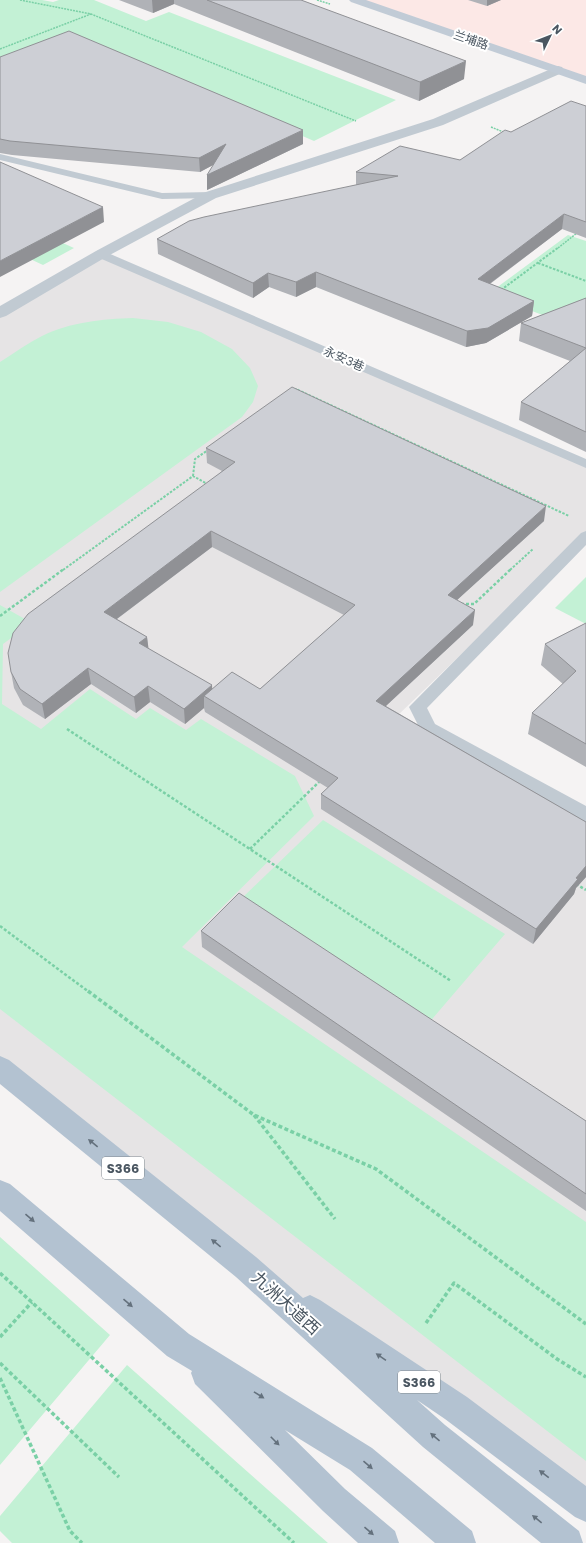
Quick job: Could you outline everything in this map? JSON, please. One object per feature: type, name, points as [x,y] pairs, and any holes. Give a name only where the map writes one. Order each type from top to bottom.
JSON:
[{"type":"main road","name":"兰埔路","points":[[355,0],[586,80]]},
{"type":"main road","name":"九洲大道西","points":[[0,1068],[246,1267],[434,1436],[567,1543]]},
{"type":"main road","points":[[0,1193],[178,1345],[334,1500],[383,1543]]},
{"type":"main road","name":"S366","points":[[246,1267],[456,1408],[586,1506]]},
{"type":"main road","points":[[178,1345],[361,1459],[460,1543]]},
{"type":"street","points":[[0,314],[101,254],[211,195],[438,122],[558,70]]},
{"type":"lane","points":[[0,157],[162,196],[211,195]]},
{"type":"lane","name":"永安3巷","points":[[101,254],[586,464]]},
{"type":"lane","points":[[586,536],[418,707],[428,728],[586,815]]},
{"type":"path","points":[[20,0],[91,14],[393,136]]},
{"type":"path","points":[[0,48],[91,14]]},
{"type":"path","points":[[491,127],[513,135]]},
{"type":"path","points":[[496,294],[577,233]]},
{"type":"path","points":[[537,263],[586,281]]},
{"type":"path","points":[[290,393],[296,389],[568,516],[563,521]]},
{"type":"path","points":[[0,616],[193,476],[195,459],[214,446]]},
{"type":"path","points":[[193,476],[215,487]]},
{"type":"path","points":[[454,604],[474,604],[535,547]]},
{"type":"path","points":[[67,729],[450,981]]},
{"type":"path","points":[[250,849],[322,779]]},
{"type":"path","points":[[572,882],[586,890]]},
{"type":"path","points":[[0,926],[254,1115],[376,1170],[586,1324]]},
{"type":"path","points":[[254,1115],[335,1219]]},
{"type":"path","points":[[0,1273],[294,1543]]},
{"type":"path","points":[[426,1323],[454,1283],[557,1359],[586,1377]]},
{"type":"path","points":[[0,1337],[32,1302]]},
{"type":"path","points":[[0,1363],[119,1477]]},
{"type":"path","points":[[0,1378],[70,1531],[82,1543]]},
{"type":"shaded area","points":[[355,0],[586,0],[586,80]]},
{"type":"shaded area","points":[[102,254],[586,465],[586,534],[396,717],[586,827],[586,1505],[246,1267],[0,1067],[0,314]]},
{"type":"green space","points":[[0,0],[42,0],[53,2],[59,0],[94,0],[146,21],[169,12],[396,100],[314,141],[70,35],[0,62]]},
{"type":"green space","points":[[0,215],[74,248],[43,265],[0,245]]},
{"type":"green space","points":[[568,235],[586,241],[586,312],[558,321],[488,294]]},
{"type":"green space","points":[[133,318],[168,322],[201,332],[232,349],[250,368],[258,386],[253,402],[242,417],[0,592],[0,362],[26,345],[64,327],[98,320]]},
{"type":"green space","points":[[586,577],[586,624],[555,608]]},
{"type":"green space","points":[[0,605],[32,623],[3,644],[2,704],[41,729],[90,689],[136,719],[150,708],[186,730],[201,719],[295,776],[314,816],[182,947],[586,1222],[586,1461],[0,1009]]},
{"type":"green space","points":[[323,820],[505,934],[427,1025],[241,899]]},
{"type":"green space","points":[[0,1237],[110,1335],[0,1465]]},
{"type":"green space","points":[[127,1365],[328,1543],[12,1543],[0,1531],[0,1516]]},
{"type":"building","points":[[207,0],[301,0],[466,61],[420,82]]},
{"type":"building","points":[[69,31],[303,130],[207,175],[226,144],[199,158],[0,139],[0,57]]},
{"type":"building","points":[[571,101],[586,106],[586,222],[564,214],[478,279],[534,301],[488,328],[467,331],[316,272],[296,282],[268,273],[253,283],[157,239],[189,221],[204,217],[398,176],[356,172],[400,146],[460,160],[505,130],[511,132]]},
{"type":"building","points":[[0,162],[103,207],[0,261]]},
{"type":"building","points":[[586,298],[586,348],[521,323]]},
{"type":"building","points":[[586,348],[586,432],[521,402]]},
{"type":"building","points":[[292,387],[546,506],[448,595],[475,610],[376,701],[586,822],[586,866],[576,878],[578,879],[536,929],[321,794],[338,778],[204,696],[232,672],[260,689],[355,605],[211,531],[104,612],[147,637],[139,643],[212,685],[184,709],[148,686],[134,697],[88,668],[42,704],[20,689],[11,672],[8,653],[13,633],[28,614],[235,462],[206,448]]},
{"type":"building","points":[[586,623],[586,744],[532,713],[576,671],[545,644]]},
{"type":"building","points":[[239,893],[586,1121],[586,1194],[201,931]]}]
